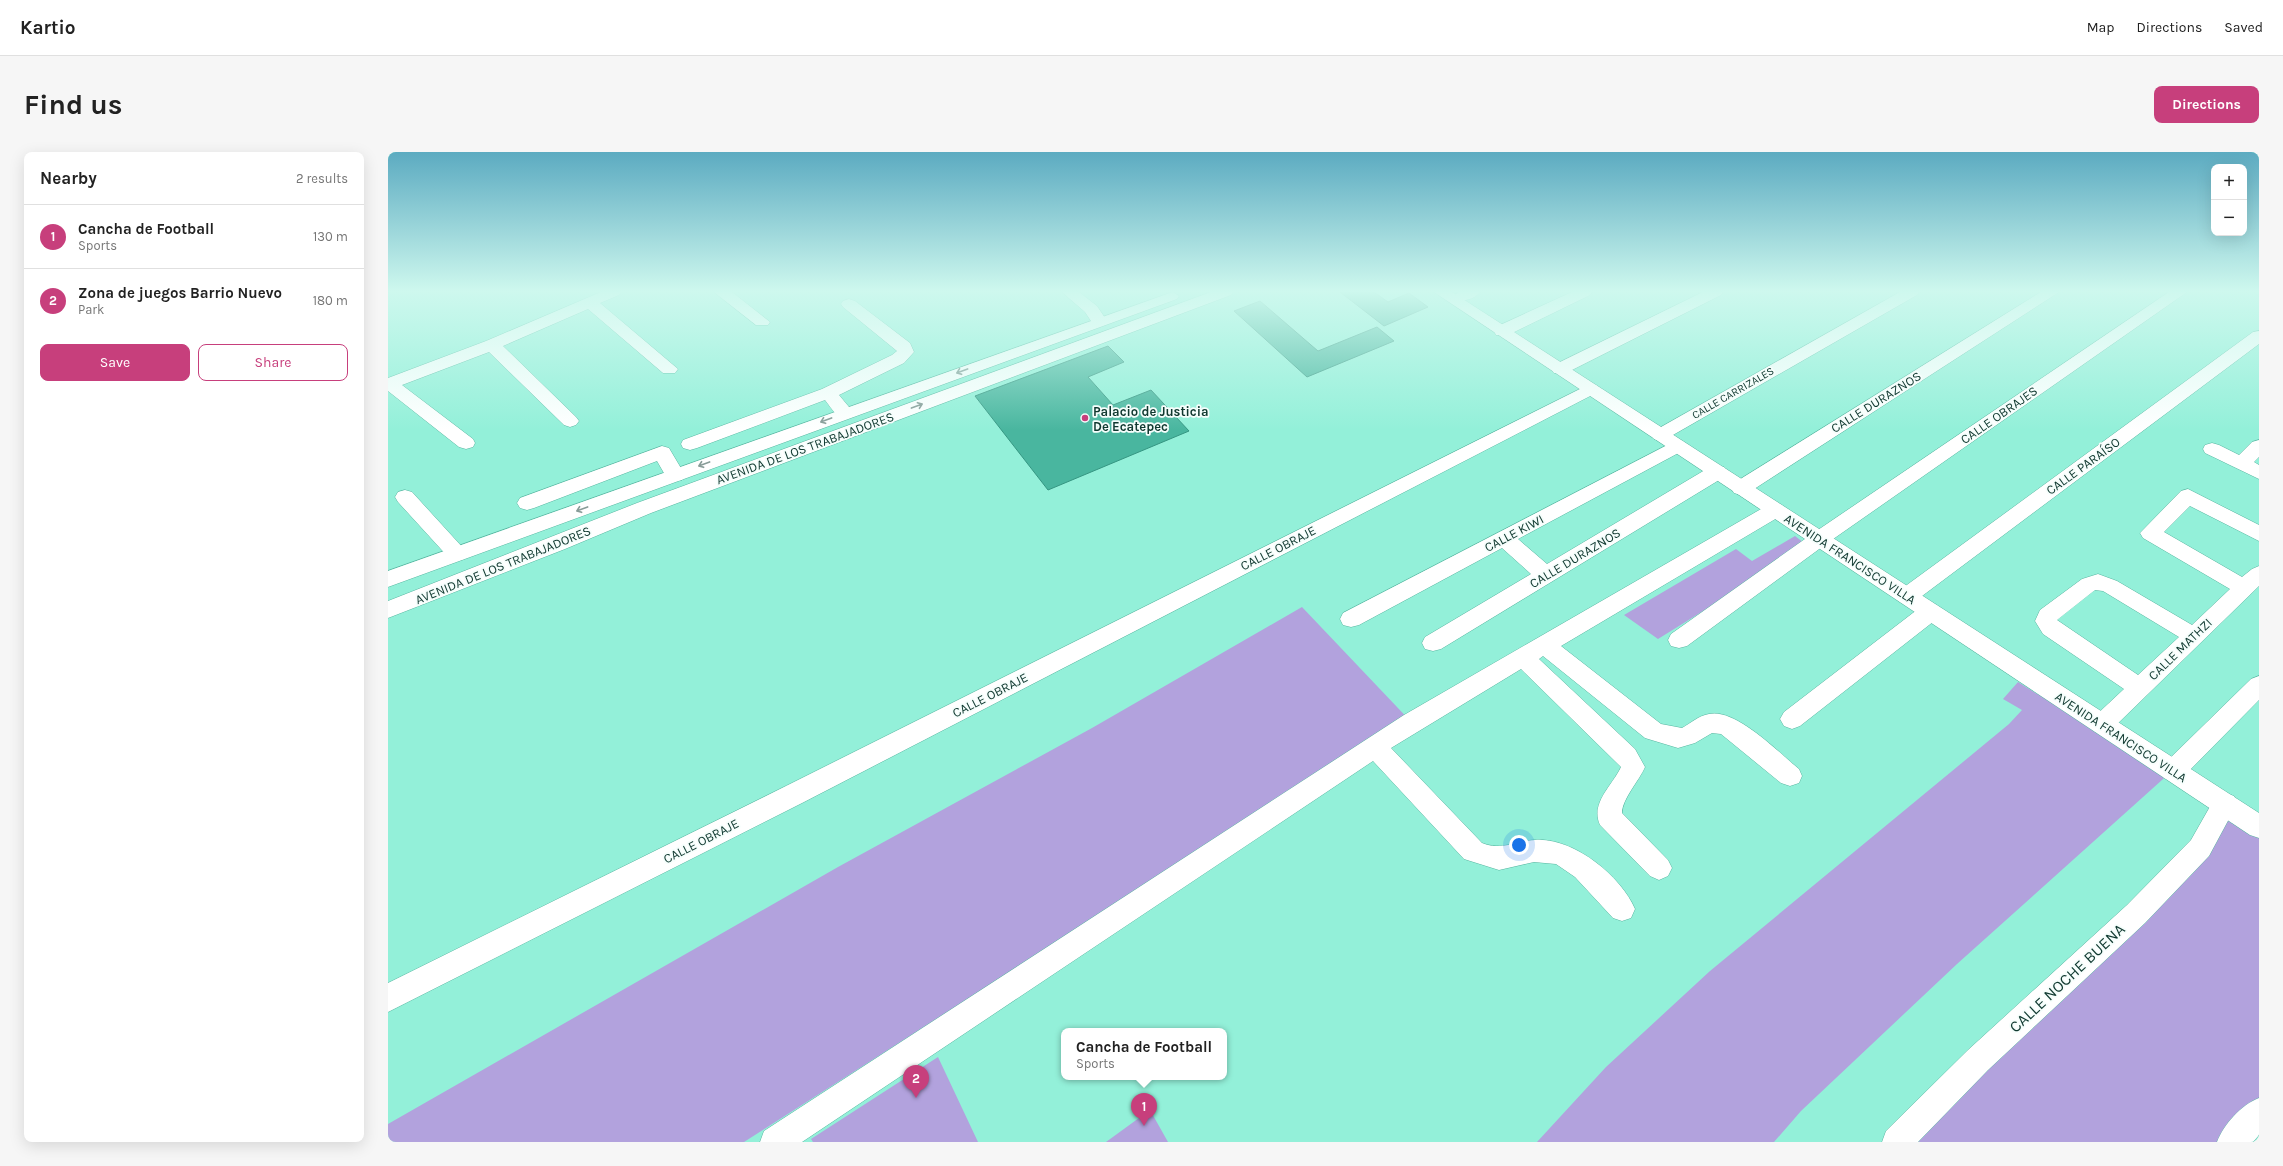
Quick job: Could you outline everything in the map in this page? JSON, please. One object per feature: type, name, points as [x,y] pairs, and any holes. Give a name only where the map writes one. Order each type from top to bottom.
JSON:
[{"type":"street","points":[[389,384],[505,338]]},
{"type":"street","points":[[632,338],[669,369]]},
{"type":"street","points":[[690,444],[828,393],[898,359],[906,352],[904,347],[893,338]]},
{"type":"street","name":"AVENIDA DE LOS TRABAJADORES","points":[[388,579],[1052,338]]},
{"type":"street","name":"AVENIDA DE LOS TRABAJADORES","points":[[388,610],[558,544],[644,508],[1100,338]]},
{"type":"street","name":"AVENIDA FRANCISCO VILLA","points":[[1513,338],[2259,826]]},
{"type":"street","points":[[1560,369],[1622,338]]},
{"type":"street","name":"CALLE CARRIZALES","points":[[1668,440],[1835,338]]},
{"type":"street","name":"CALLE DURAZNOS","points":[[1741,488],[1978,338]]},
{"type":"street","name":"CALLE OBRAJES","points":[[1679,640],[1819,539],[2112,338]]},
{"type":"street","name":"CALLE PARAÍSO","points":[[1906,596],[2256,338]]},
{"type":"street","points":[[492,344],[570,421]]},
{"type":"street","points":[[389,384],[466,443]]},
{"type":"street","name":"CALLE OBRAJE","points":[[388,998],[796,794],[1590,389]]},
{"type":"street","points":[[828,393],[845,413]]},
{"type":"street","name":"CALLE KIWI","points":[[1351,620],[1503,538],[1668,440]]},
{"type":"street","points":[[2241,464],[2259,446]]},
{"type":"street","points":[[2212,449],[2259,473]]},
{"type":"street","points":[[527,503],[662,452],[676,475]]},
{"type":"street","name":"CALLE DURAZNOS","points":[[1433,643],[1717,472]]},
{"type":"street","points":[[2252,581],[2150,533],[2188,496],[2259,534]]},
{"type":"street","points":[[405,497],[457,554]]},
{"type":"street","points":[[388,592],[558,529],[644,508]]},
{"type":"street","points":[[786,1139],[1412,722],[1775,510]]},
{"type":"street","points":[[1503,538],[1546,575]]},
{"type":"street","name":"CALLE MATHZI","points":[[2102,724],[2252,581]]},
{"type":"street","points":[[2140,688],[2051,628],[2046,621],[2048,616],[2089,584],[2098,582],[2110,586],[2194,636]]},
{"type":"street","points":[[1792,719],[1930,612]]},
{"type":"street","points":[[1534,651],[1653,731],[1670,738],[1686,737],[1704,724],[1719,723],[1730,727],[1790,776]]},
{"type":"street","points":[[1534,651],[1627,756],[1633,767],[1630,776],[1616,794],[1609,807],[1609,817],[1659,868]]},
{"type":"street","points":[[2173,770],[2259,685]]},
{"type":"street","points":[[1375,747],[1473,851],[1491,859],[1509,859],[1535,851],[1556,851],[1579,862],[1622,909]]},
{"type":"street","name":"CALLE NOCHE BUENA","points":[[1897,1142],[1978,1060],[2136,914],[2200,848],[2225,804]]},
{"type":"street","points":[[2232,1142],[2259,1113]]},
{"type":"shaded area","points":[[1795,536],[1808,546],[1658,639],[1624,615],[1736,549],[1752,561]]},
{"type":"shaded area","points":[[1302,607],[1416,727],[927,1025],[744,1142],[388,1142],[388,1124],[838,867],[1092,728]]},
{"type":"shaded area","points":[[2018,682],[2037,694],[2044,686],[2172,771],[1957,964],[1801,1111],[1774,1142],[1537,1142],[1606,1067],[1710,971],[2009,724],[2022,710],[2003,699]]},
{"type":"shaded area","points":[[2214,798],[2259,828],[2259,1128],[2246,1142],[1895,1142],[2193,839]]},
{"type":"shaded area","points":[[938,1057],[978,1142],[813,1142],[811,1139]]},
{"type":"shaded area","points":[[1150,1110],[1168,1142],[1106,1142]]},
{"type":"building","points":[[1264,338],[1303,338],[1318,351],[1349,338],[1391,338],[1394,341],[1307,377]]},
{"type":"building","name":"Palacio de Justicia De Ecatepec","points":[[1108,346],[1124,362],[1088,377],[1113,405],[1151,390],[1189,431],[1048,490],[975,396]]},
{"type":"place","name":"Palacio de Justicia De Ecatepec","points":[[1085,418]]},
{"type":"place","name":"Zona de juegos Barrio Nuevo","points":[[916,1098]]},
{"type":"place","name":"Cancha de Football","points":[[1144,1126]]}]
